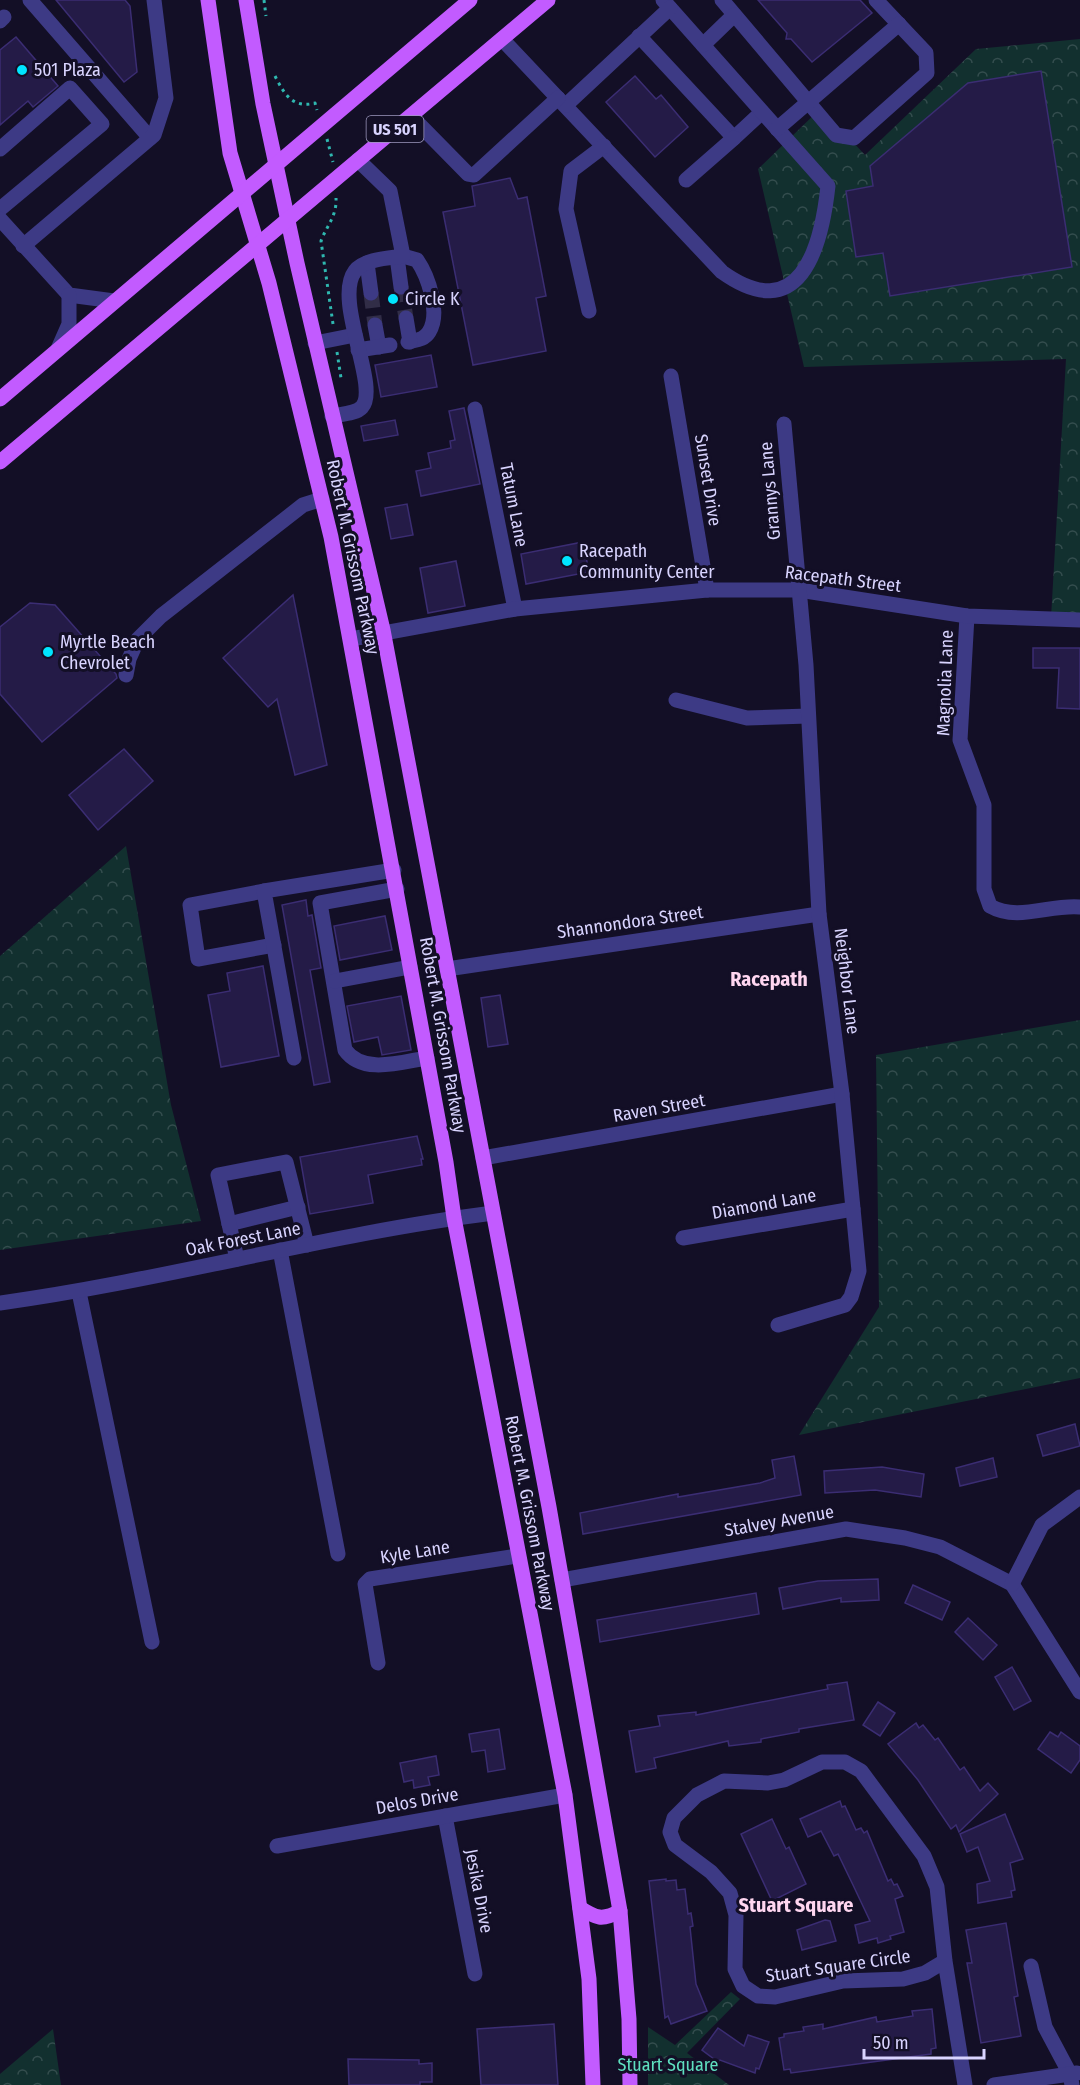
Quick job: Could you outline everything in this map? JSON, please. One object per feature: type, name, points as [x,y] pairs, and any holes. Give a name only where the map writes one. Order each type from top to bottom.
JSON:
[{"type":"main road","name":"Robert M. Grissom Parkway","points":[[208,0],[224,118],[241,194],[258,245],[322,499],[351,639],[394,870],[454,1218],[517,1556],[565,1795],[588,1979],[593,2085]]},
{"type":"main road","name":"Robert M. Grissom Parkway","points":[[246,0],[251,42],[276,166],[383,633],[562,1580],[620,1911],[629,2019],[630,2085]]},
{"type":"main road","name":"US 501","points":[[0,399],[470,0]]},
{"type":"main road","name":"US 501","points":[[0,462],[548,0]]},
{"type":"main road","points":[[580,1908],[597,1918],[607,1918],[620,1911]]},
{"type":"street","points":[[30,0],[150,138]]},
{"type":"street","points":[[24,246],[154,135],[166,98],[154,0]]},
{"type":"street","points":[[722,0],[836,135],[854,138],[927,73],[926,53],[876,0]]},
{"type":"street","points":[[411,116],[468,174],[474,174],[562,101],[639,36],[666,4],[828,186],[824,222],[815,252],[793,283],[770,293],[740,285],[722,272],[562,101],[502,39]]},
{"type":"street","points":[[703,45],[734,15]]},
{"type":"street","points":[[777,129],[899,24]]},
{"type":"street","points":[[639,36],[734,138]]},
{"type":"street","points":[[0,149],[70,88],[102,124],[0,209]]},
{"type":"street","points":[[686,180],[762,112]]},
{"type":"street","points":[[589,311],[566,209],[571,171],[604,146]]},
{"type":"street","points":[[358,160],[390,191],[400,256],[401,287]]},
{"type":"street","points":[[0,219],[69,295],[114,301]]},
{"type":"street","points":[[332,416],[357,411],[364,405],[367,392],[357,343],[350,289],[355,271],[367,263],[400,256],[417,260],[426,273],[434,315],[430,332],[422,339],[409,342],[406,318]]},
{"type":"street","points":[[367,263],[371,293]]},
{"type":"street","points":[[58,350],[69,324],[69,295]]},
{"type":"street","points":[[315,343],[385,346],[375,326]]},
{"type":"street","name":"Sunset Drive","points":[[671,375],[707,590]]},
{"type":"street","name":"Tatum Lane","points":[[475,409],[515,609]]},
{"type":"street","name":"Grannys Lane","points":[[784,424],[799,590]]},
{"type":"street","points":[[126,675],[129,659],[138,639],[161,616],[303,505],[322,499]]},
{"type":"street","name":"Racepath Street","points":[[351,639],[515,609],[707,590],[799,590],[967,616],[1080,620]]},
{"type":"street","name":"Neighbor Lane","points":[[778,1325],[845,1305],[859,1271],[842,1094],[819,914],[799,590]]},
{"type":"street","name":"Magnolia Lane","points":[[967,616],[960,740],[984,805],[984,889],[990,906],[1000,912],[1033,913],[1080,907]]},
{"type":"street","points":[[676,700],[747,718],[808,716]]},
{"type":"street","points":[[273,945],[198,959],[190,905],[394,870]]},
{"type":"street","points":[[397,889],[320,903],[345,1050],[352,1059],[363,1064],[382,1065],[427,1058]]},
{"type":"street","points":[[264,891],[294,1058]]},
{"type":"street","name":"Shannondora Street","points":[[447,969],[819,914]]},
{"type":"street","points":[[335,981],[410,967]]},
{"type":"street","name":"Raven Street","points":[[483,1158],[842,1094]]},
{"type":"street","points":[[237,1259],[218,1175],[286,1162],[308,1245]]},
{"type":"street","points":[[229,1224],[298,1207]]},
{"type":"street","name":"Diamond Lane","points":[[682,1238],[853,1209]]},
{"type":"street","name":"Oak Forest Lane","points":[[0,1303],[79,1292],[280,1250],[493,1213]]},
{"type":"street","points":[[280,1250],[338,1554]]},
{"type":"street","points":[[79,1292],[152,1642]]},
{"type":"street","points":[[1080,1497],[1042,1525],[1012,1584],[1080,1692]]},
{"type":"street","name":"Stalvey Avenue","points":[[562,1580],[846,1529],[905,1538],[940,1547],[1012,1584]]},
{"type":"street","name":"Kyle Lane","points":[[378,1664],[364,1584],[370,1579],[517,1556]]},
{"type":"street","name":"Stuart Square Circle","points":[[945,1961],[925,1973],[903,1979],[843,1981],[775,1997],[758,1996],[743,1986],[735,1969],[736,1915],[730,1893],[711,1872],[675,1845],[670,1832],[674,1818],[697,1795],[724,1781],[768,1783],[784,1780],[822,1762],[845,1762],[861,1771],[924,1856],[937,1887],[945,1961],[965,2085]]},
{"type":"street","name":"Delos Drive","points":[[277,1846],[565,1795]]},
{"type":"street","name":"Jesika Drive","points":[[445,1816],[475,1974]]},
{"type":"street","points":[[994,2085],[1074,2077],[1045,2027],[1031,1966]]},
{"type":"green space","points":[[1080,39],[1080,620],[1051,618],[1066,359],[804,367],[758,169],[821,108],[865,155],[976,49]]},
{"type":"green space","points":[[126,846],[171,1105],[201,1221],[0,1250],[0,956]]},
{"type":"green space","points":[[1080,1020],[1080,1378],[799,1435],[879,1307],[876,1055]]},
{"type":"green space","name":"Stuart Square","points":[[731,1992],[740,1999],[687,2053],[729,2085],[648,2085],[648,2027],[675,2045]]},
{"type":"green space","points":[[53,2029],[61,2085],[0,2085],[0,2074]]},
{"type":"building","points":[[56,0],[125,0],[130,6],[137,72],[124,82]]},
{"type":"building","points":[[758,0],[860,0],[872,13],[812,62],[791,39],[786,39],[787,33]]},
{"type":"building","name":"501 Plaza","points":[[16,37],[58,86],[33,107],[28,101],[0,125],[0,50]]},
{"type":"building","points":[[1041,71],[1072,267],[890,296],[883,253],[856,257],[846,191],[873,186],[870,166],[968,83]]},
{"type":"building","points":[[635,76],[656,99],[661,95],[688,127],[655,157],[606,102]]},
{"type":"building","points":[[510,178],[518,199],[527,197],[546,296],[536,298],[546,351],[473,365],[443,212],[475,206],[472,186]]},
{"type":"building","points":[[431,355],[437,387],[381,397],[375,365]]},
{"type":"building","points":[[464,408],[480,484],[421,496],[416,471],[431,468],[428,453],[451,448],[450,441],[455,440],[449,411]]},
{"type":"building","points":[[395,420],[398,435],[364,441],[361,426]]},
{"type":"building","points":[[407,504],[413,535],[391,539],[385,508]]},
{"type":"building","points":[[583,542],[589,572],[526,584],[521,554]]},
{"type":"building","points":[[456,561],[465,606],[428,613],[420,568]]},
{"type":"building","points":[[293,595],[327,765],[295,775],[277,699],[268,707],[223,658]]},
{"type":"building","name":"Myrtle Beach Chevrolet","points":[[30,603],[55,605],[116,674],[117,678],[42,742],[0,694],[0,627]]},
{"type":"building","points":[[1033,648],[1080,648],[1080,709],[1057,708],[1059,668],[1033,668]]},
{"type":"building","points":[[124,749],[153,781],[98,830],[69,795]]},
{"type":"building","points":[[306,900],[308,916],[312,915],[321,968],[310,970],[330,1082],[314,1085],[282,905]]},
{"type":"building","points":[[385,916],[392,950],[340,960],[334,926]]},
{"type":"building","points":[[263,966],[279,1056],[221,1067],[208,995],[230,991],[227,973]]},
{"type":"building","points":[[500,995],[508,1044],[488,1047],[481,998]]},
{"type":"building","points":[[401,996],[411,1050],[382,1055],[378,1037],[354,1042],[347,1006]]},
{"type":"building","points":[[417,1136],[423,1159],[421,1159],[422,1165],[368,1175],[373,1203],[310,1214],[300,1157]]},
{"type":"building","points":[[1075,1424],[1080,1446],[1043,1456],[1037,1435]]},
{"type":"building","points":[[794,1456],[801,1495],[583,1534],[580,1513],[678,1494],[678,1497],[760,1483],[775,1478],[772,1460]]},
{"type":"building","points":[[993,1458],[997,1477],[960,1486],[956,1468]]},
{"type":"building","points":[[882,1467],[924,1474],[921,1497],[875,1490],[825,1493],[824,1471]]},
{"type":"building","points":[[878,1579],[879,1600],[841,1602],[841,1598],[783,1609],[779,1588],[818,1581]]},
{"type":"building","points":[[913,1585],[950,1602],[942,1620],[905,1603]]},
{"type":"building","points":[[756,1593],[759,1614],[600,1642],[597,1620]]},
{"type":"building","points":[[968,1618],[997,1645],[983,1660],[955,1632]]},
{"type":"building","points":[[1012,1667],[1031,1701],[1014,1710],[995,1677]]},
{"type":"building","points":[[847,1682],[854,1720],[799,1729],[799,1732],[761,1739],[761,1742],[729,1746],[728,1741],[654,1758],[656,1768],[636,1772],[629,1731],[660,1726],[658,1716],[696,1712],[696,1715],[828,1689],[827,1685]]},
{"type":"building","points":[[878,1702],[895,1713],[880,1736],[863,1725]]},
{"type":"building","points":[[916,1723],[919,1728],[923,1725],[935,1740],[938,1738],[960,1770],[964,1767],[980,1791],[988,1783],[998,1794],[959,1832],[956,1825],[951,1829],[918,1780],[888,1744]]},
{"type":"building","points":[[499,1729],[505,1769],[488,1772],[485,1750],[472,1752],[469,1734]]},
{"type":"building","points":[[1050,1732],[1058,1737],[1061,1732],[1080,1746],[1080,1760],[1071,1773],[1038,1749]]},
{"type":"building","points":[[436,1756],[439,1775],[428,1777],[430,1785],[414,1788],[413,1780],[404,1782],[400,1763]]},
{"type":"building","points":[[840,1801],[842,1807],[845,1806],[856,1830],[861,1828],[864,1833],[867,1831],[888,1881],[891,1879],[894,1885],[897,1884],[903,1896],[895,1899],[904,1932],[890,1936],[891,1939],[878,1943],[877,1938],[859,1943],[855,1925],[870,1921],[853,1885],[838,1854],[834,1856],[821,1831],[808,1837],[800,1819]]},
{"type":"building","points":[[1005,1814],[1023,1859],[1010,1863],[1015,1890],[1011,1891],[1012,1897],[978,1903],[977,1884],[990,1881],[978,1847],[967,1852],[960,1834]]},
{"type":"building","points":[[772,1819],[786,1849],[789,1847],[806,1884],[772,1901],[741,1834]]},
{"type":"building","points":[[666,1879],[666,1881],[676,1880],[677,1890],[685,1889],[688,1914],[691,1913],[693,1926],[690,1927],[696,1984],[707,2011],[671,2024],[668,2016],[665,2018],[649,1881]]},
{"type":"building","points":[[825,1920],[830,1921],[836,1941],[802,1950],[797,1930]]},
{"type":"building","points":[[1006,1923],[1018,1996],[1014,1997],[1021,2036],[981,2043],[967,1963],[972,1963],[966,1930]]},
{"type":"building","points":[[932,2009],[936,2048],[931,2049],[931,2054],[791,2073],[790,2069],[784,2070],[779,2038],[784,2037],[784,2034],[804,2031],[803,2027],[823,2024],[823,2029],[876,2017],[877,2022],[913,2016],[912,2011]]},
{"type":"building","points":[[554,2024],[558,2085],[481,2085],[477,2029]]},
{"type":"building","points":[[718,2028],[744,2046],[748,2035],[769,2042],[759,2069],[756,2068],[755,2073],[720,2060],[718,2062],[702,2050]]},
{"type":"building","points":[[348,2059],[419,2060],[419,2064],[432,2063],[432,2082],[420,2082],[420,2085],[349,2085]]},
{"type":"tunnel","points":[[401,287],[406,318]]},
{"type":"tunnel","points":[[371,293],[375,325]]},
{"type":"place","name":"501 Plaza","points":[[22,70]]},
{"type":"place","name":"Circle K","points":[[393,299]]},
{"type":"place","name":"Racepath Community Center","points":[[567,561]]},
{"type":"place","name":"Myrtle Beach Chevrolet","points":[[48,652]]},
{"type":"district","name":"Racepath","points":[[769,979]]},
{"type":"district","name":"Stuart Square","points":[[796,1905]]}]
